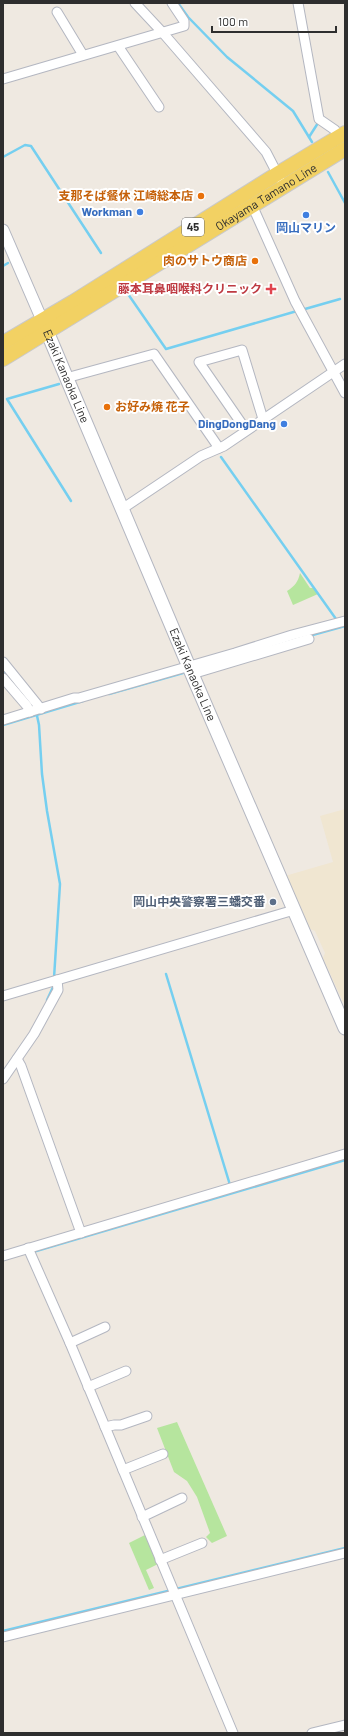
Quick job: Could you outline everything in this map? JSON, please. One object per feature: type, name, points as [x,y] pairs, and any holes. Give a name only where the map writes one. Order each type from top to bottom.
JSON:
[{"type":"main road","name":"Okayama Tamano Line","points":[[3,359],[73,302],[281,180],[343,140]]},
{"type":"main road","name":"Okayama Tamano Line","points":[[3,343],[44,326],[252,206],[281,180]]},
{"type":"main road","name":"Ezaki Kanaoka Line","points":[[44,326],[190,670],[345,1028]]},
{"type":"street","points":[[135,3],[163,33],[266,152],[281,180]]},
{"type":"street","points":[[3,78],[184,26],[184,21],[172,3]]},
{"type":"street","points":[[298,3],[319,119],[335,130],[343,140]]},
{"type":"street","points":[[57,12],[83,56]]},
{"type":"street","points":[[118,46],[159,107]]},
{"type":"street","points":[[252,206],[295,301],[345,393]]},
{"type":"street","points":[[3,230],[44,326]]},
{"type":"street","points":[[246,430],[199,362],[242,350],[263,419]]},
{"type":"street","points":[[66,378],[154,354],[219,448]]},
{"type":"street","points":[[122,509],[201,456],[219,448],[345,364]]},
{"type":"street","points":[[190,670],[345,621]]},
{"type":"street","points":[[3,720],[36,710],[309,639]]},
{"type":"street","points":[[3,662],[36,710]]},
{"type":"street","points":[[3,678],[27,706],[36,710]]},
{"type":"street","points":[[3,996],[294,910]]},
{"type":"street","points":[[3,1079],[34,1034],[58,990],[55,981]]},
{"type":"street","points":[[17,1059],[21,1066],[81,1233]]},
{"type":"street","points":[[3,1256],[30,1251],[81,1233],[345,1154]]},
{"type":"street","points":[[30,1251],[233,1733]]},
{"type":"street","points":[[70,1343],[105,1327]]},
{"type":"street","points":[[88,1387],[126,1371]]},
{"type":"street","points":[[105,1427],[114,1424],[121,1425],[147,1416]]},
{"type":"street","points":[[123,1470],[163,1454]]},
{"type":"street","points":[[142,1516],[182,1498]]},
{"type":"street","points":[[160,1560],[202,1543]]},
{"type":"street","points":[[3,1637],[173,1591],[345,1553]]},
{"type":"street","points":[[312,1733],[345,1725]]},
{"type":"shaded area","points":[[345,809],[345,1001],[343,1002],[323,958],[325,953],[315,931],[310,929],[293,889],[290,890],[285,876],[333,862],[320,816]]},
{"type":"green space","points":[[300,573],[310,588],[313,588],[318,594],[293,605],[287,591],[296,584]]},
{"type":"green space","points":[[177,1422],[227,1536],[212,1543],[206,1537],[210,1533],[197,1497],[187,1481],[174,1472],[157,1428]]},
{"type":"green space","points":[[145,1535],[158,1564],[146,1570],[154,1588],[149,1590],[129,1543]]},
{"type":"waterway","points":[[178,3],[188,17],[227,57],[293,111],[312,142]]},
{"type":"waterway","points":[[309,137],[318,123]]},
{"type":"waterway","points":[[3,157],[25,145],[31,146],[101,253]]},
{"type":"waterway","points":[[328,172],[345,203]]},
{"type":"waterway","points":[[3,266],[8,263]]},
{"type":"waterway","points":[[128,294],[166,349],[297,311]]},
{"type":"waterway","points":[[305,309],[340,299]]},
{"type":"waterway","points":[[59,384],[7,399],[71,501]]},
{"type":"waterway","points":[[221,457],[336,619]]},
{"type":"waterway","points":[[309,636],[345,626]]},
{"type":"waterway","points":[[3,670],[27,699]]},
{"type":"waterway","points":[[109,694],[183,673]]},
{"type":"waterway","points":[[3,725],[83,701]]},
{"type":"waterway","points":[[36,711],[39,725],[42,774],[47,811],[60,884],[54,978]]},
{"type":"waterway","points":[[166,974],[230,1185]]},
{"type":"waterway","points":[[47,1000],[54,985]]},
{"type":"waterway","points":[[33,1252],[345,1160]]},
{"type":"waterway","points":[[3,1631],[345,1548]]},
{"type":"place","name":"支那そば餐休 江崎総本店","points":[[201,196]]},
{"type":"place","name":"Workman","points":[[140,212]]},
{"type":"place","name":"岡山マリン","points":[[306,215]]},
{"type":"place","name":"肉のサトウ商店","points":[[255,261]]},
{"type":"place","name":"藤本耳鼻咽喉科クリニック","points":[[271,289]]},
{"type":"place","name":"お好み焼 花子","points":[[107,407]]},
{"type":"place","name":"DingDongDang","points":[[284,424]]},
{"type":"place","name":"岡山中央警察署三蟠交番","points":[[273,902]]}]
